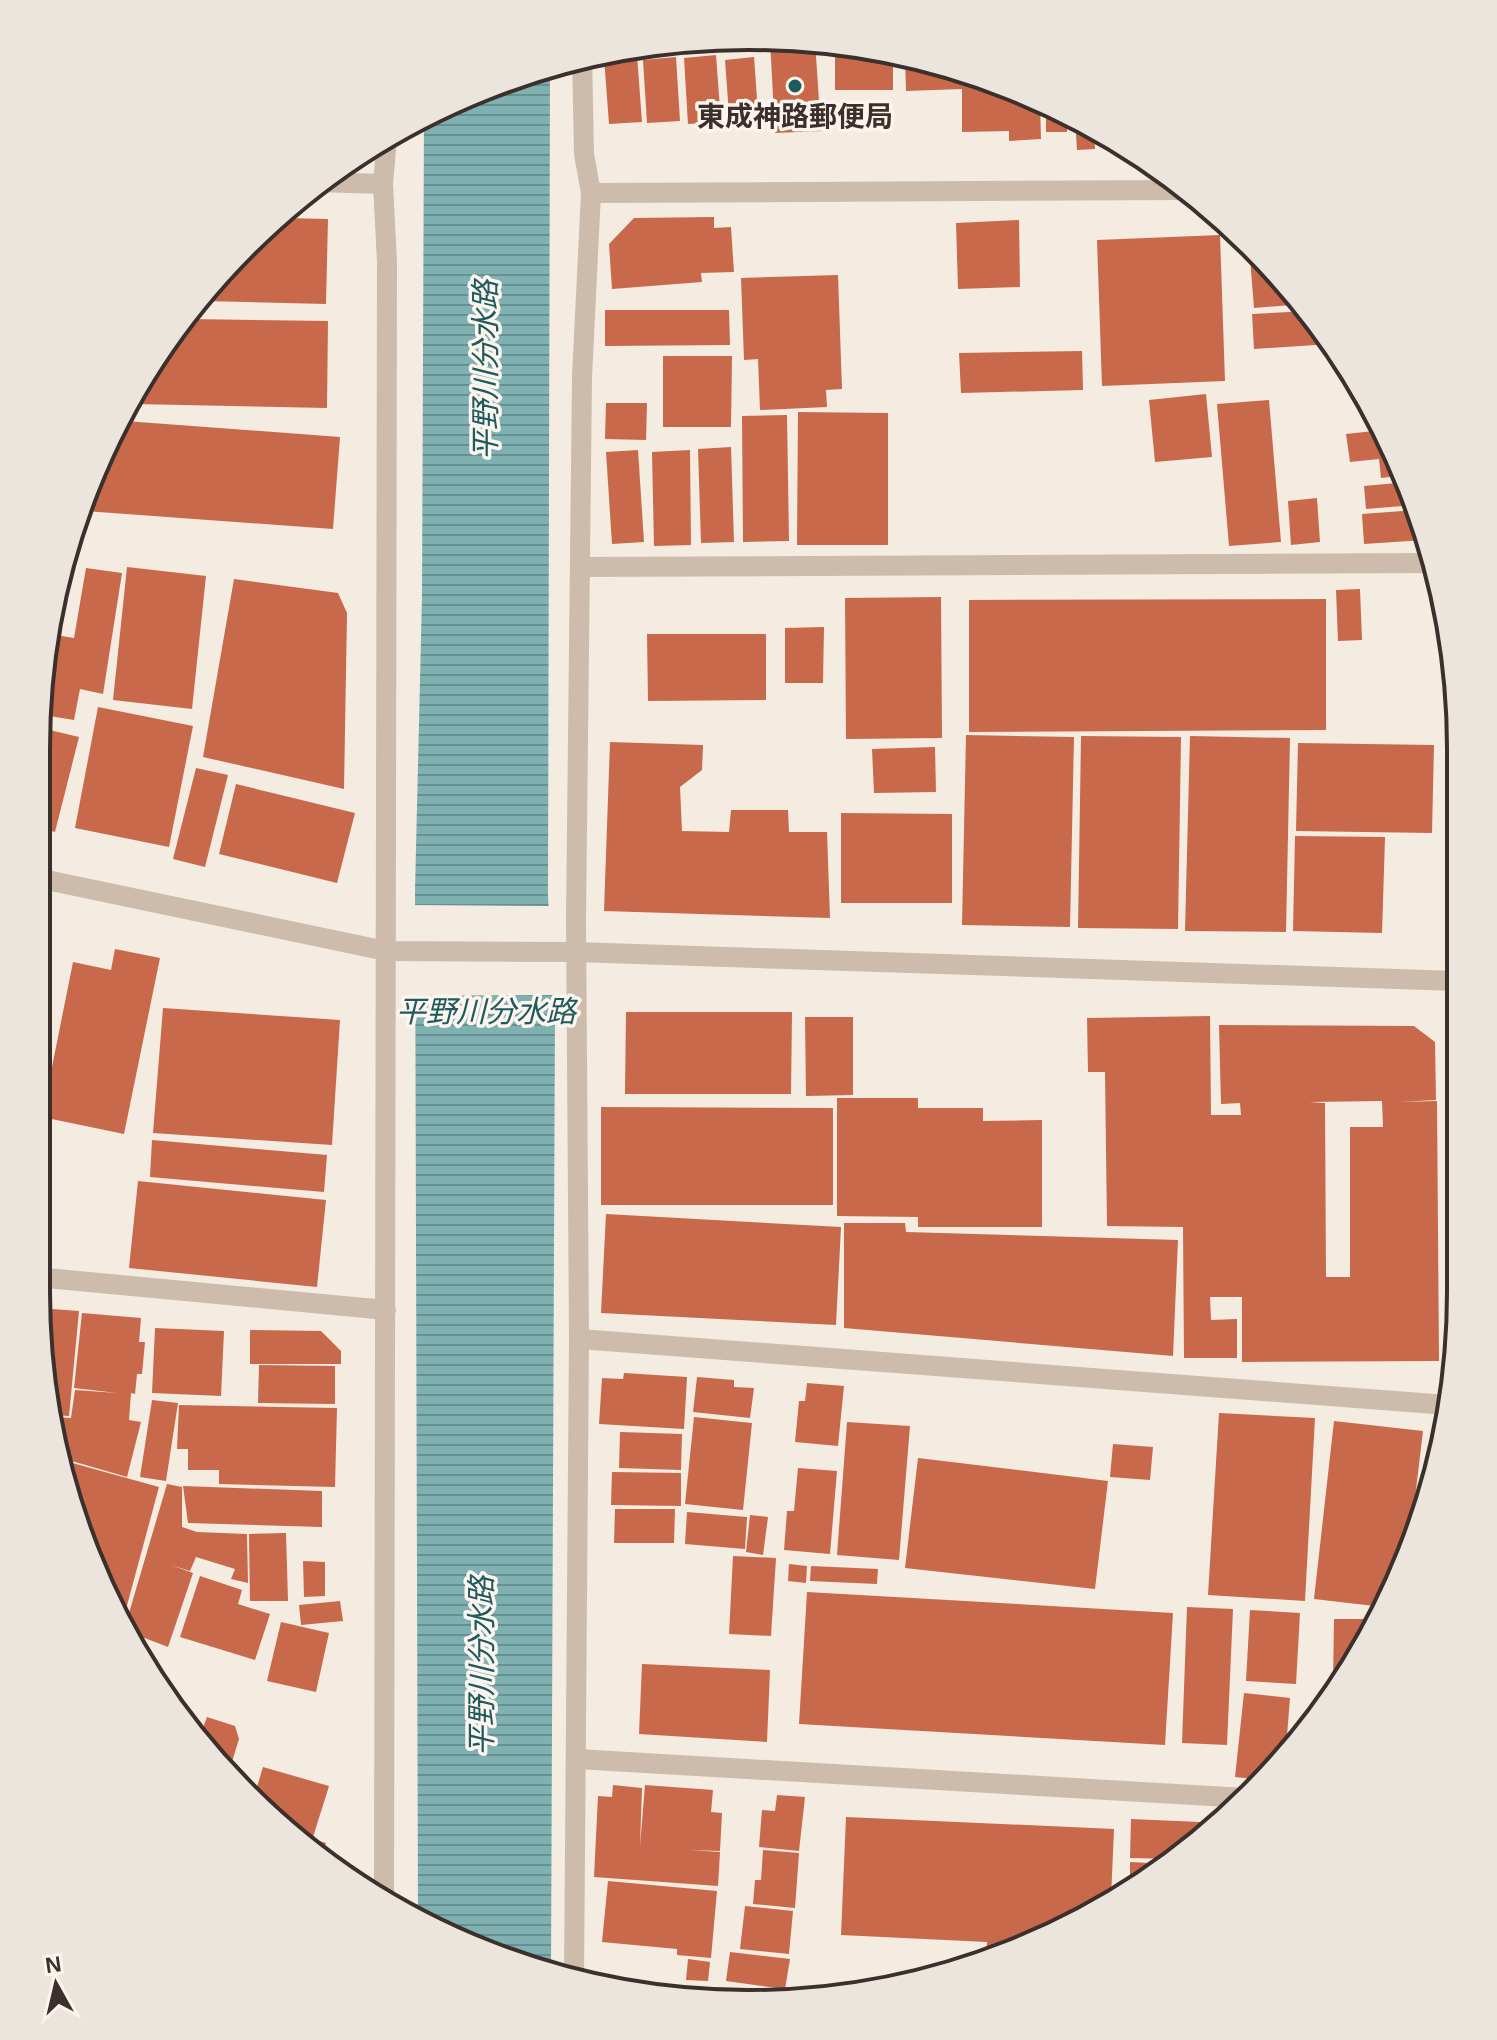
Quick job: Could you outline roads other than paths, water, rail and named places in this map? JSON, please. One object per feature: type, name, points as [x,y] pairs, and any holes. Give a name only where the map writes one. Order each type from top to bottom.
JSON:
[{"type":"street","points":[[574,1968],[579,1339],[567,952],[580,567],[582,377],[591,193],[584,154],[582,70]]},
{"type":"street","points":[[384,1887],[387,262],[383,184],[386,152]]},
{"type":"street","points":[[339,183],[383,184]]},
{"type":"street","points":[[591,193],[1168,190]]},
{"type":"street","points":[[580,567],[1422,563]]},
{"type":"street","points":[[50,881],[386,951],[567,952],[1447,981]]},
{"type":"street","points":[[50,1278],[386,1310]]},
{"type":"street","points":[[579,1339],[1438,1404]]},
{"type":"street","points":[[577,1759],[1230,1797]]},
{"type":"water","name":"平野川分水路","points":[[550,79],[548,896],[555,1008],[551,1961],[481,1937],[418,1906],[415,891],[422,597],[424,131],[481,103]]},
{"type":"place","name":"東成神路郵便局","points":[[795,86]]}]
